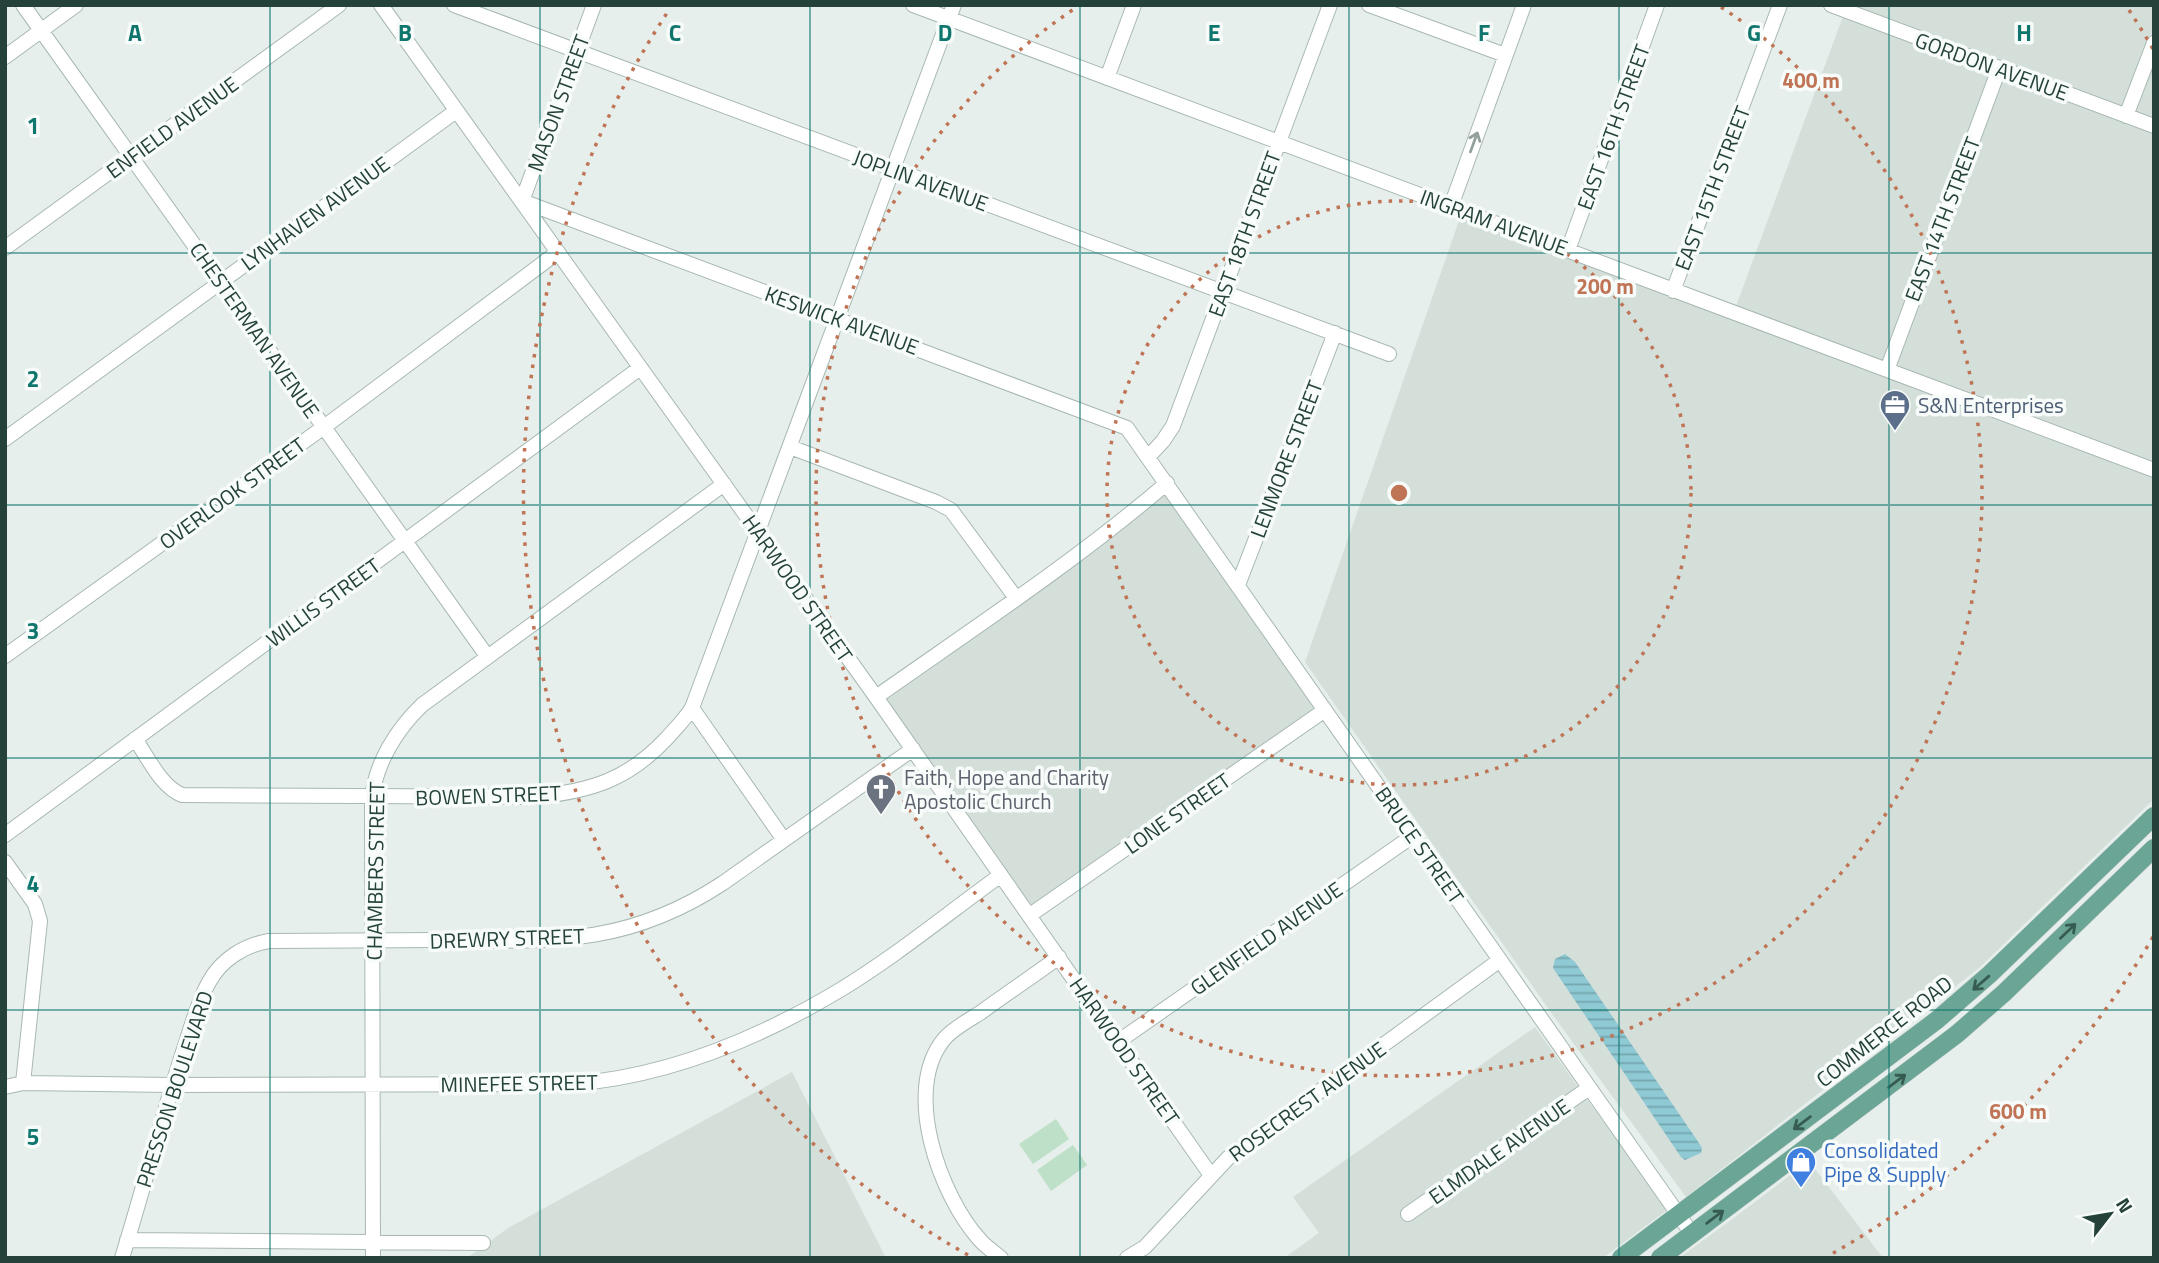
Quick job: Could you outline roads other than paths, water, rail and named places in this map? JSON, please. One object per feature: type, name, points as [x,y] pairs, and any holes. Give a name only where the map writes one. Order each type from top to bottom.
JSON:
[{"type":"main road","name":"COMMERCE ROAD","points":[[1621,1258],[1937,1020],[1990,974],[2154,816]]},
{"type":"main road","points":[[1660,1258],[1926,1059],[1972,1021],[2154,848]]},
{"type":"street","name":"CHESTERMAN AVENUE","points":[[23,5],[487,656]]},
{"type":"street","points":[[5,57],[76,5]]},
{"type":"street","name":"ENFIELD AVENUE","points":[[5,248],[339,5]]},
{"type":"street","name":"HARWOOD STREET","points":[[381,5],[876,697],[1210,1174]]},
{"type":"street","name":"JOPLIN AVENUE","points":[[454,5],[1389,354]]},
{"type":"street","name":"MASON STREET","points":[[522,201],[594,5]]},
{"type":"street","name":"INGRAM AVENUE","points":[[912,5],[951,12],[1107,78],[2154,470]]},
{"type":"street","points":[[1107,78],[1134,5]]},
{"type":"street","name":"EAST 18TH STREET","points":[[1149,456],[1173,426],[1330,5]]},
{"type":"street","points":[[1369,5],[1505,55]]},
{"type":"street","points":[[1451,206],[1524,5]]},
{"type":"street","name":"EAST 16TH STREET","points":[[1568,250],[1657,5]]},
{"type":"street","name":"EAST 15TH STREET","points":[[1673,291],[1780,5]]},
{"type":"street","name":"GORDON AVENUE","points":[[1831,5],[2154,126]]},
{"type":"street","name":"BOWEN STREET","points":[[135,739],[167,785],[183,795],[535,797],[586,789],[615,780],[638,765],[661,744],[692,708],[951,12]]},
{"type":"street","points":[[2126,116],[2154,43]]},
{"type":"street","name":"EAST 14TH STREET","points":[[1886,370],[1999,69]]},
{"type":"street","name":"LYNHAVEN AVENUE","points":[[5,439],[456,111]]},
{"type":"street","name":"KESWICK AVENUE","points":[[522,201],[1123,425],[1131,431],[1149,456]]},
{"type":"street","name":"OVERLOOK STREET","points":[[5,656],[324,427],[558,253]]},
{"type":"street","name":"LENMORE STREET","points":[[1238,584],[1335,333]]},
{"type":"street","name":"WILLIS STREET","points":[[5,835],[640,368]]},
{"type":"street","points":[[790,447],[951,510],[1016,598]]},
{"type":"street","name":"BRUCE STREET","points":[[1149,456],[1692,1234]]},
{"type":"street","points":[[876,697],[1016,598],[1140,506],[1167,482]]},
{"type":"street","name":"CHAMBERS STREET","points":[[373,1258],[372,798],[378,768],[411,716],[487,656],[724,484]]},
{"type":"street","points":[[692,708],[784,840]]},
{"type":"street","name":"LONE STREET","points":[[1030,915],[1325,710]]},
{"type":"street","name":"DREWRY STREET","points":[[258,943],[563,940],[612,932],[654,920],[691,902],[913,750]]},
{"type":"street","name":"GLENFIELD AVENUE","points":[[1119,1041],[1414,835]]},
{"type":"street","points":[[5,862],[35,904],[40,921],[23,1083]]},
{"type":"street","name":"MINEFEE STREET","points":[[5,1087],[23,1083],[591,1083],[644,1074],[707,1056],[840,990],[1001,875]]},
{"type":"street","name":"PRESSON BOULEVARD","points":[[122,1258],[172,1085],[209,981],[226,961],[258,943]]},
{"type":"street","points":[[1001,1258],[981,1241],[964,1218],[950,1194],[936,1160],[928,1126],[926,1092],[930,1061],[946,1037],[1059,957]]},
{"type":"street","name":"ROSECREST AVENUE","points":[[1127,1258],[1145,1247],[1210,1174],[1228,1158],[1500,960]]},
{"type":"street","name":"ELMDALE AVENUE","points":[[1408,1214],[1589,1088]]},
{"type":"street","points":[[127,1240],[483,1243]]},
{"type":"water","points":[[1565,954],[1575,962],[1697,1140],[1702,1148],[1701,1153],[1685,1160],[1681,1157],[1553,968],[1555,959]]},
{"type":"place","name":"S&N Enterprises","points":[[1895,432]]},
{"type":"place","name":"Faith, Hope and Charity Apostolic Church","points":[[881,816]]},
{"type":"place","name":"Consolidated Pipe & Supply","points":[[1801,1189]]}]
